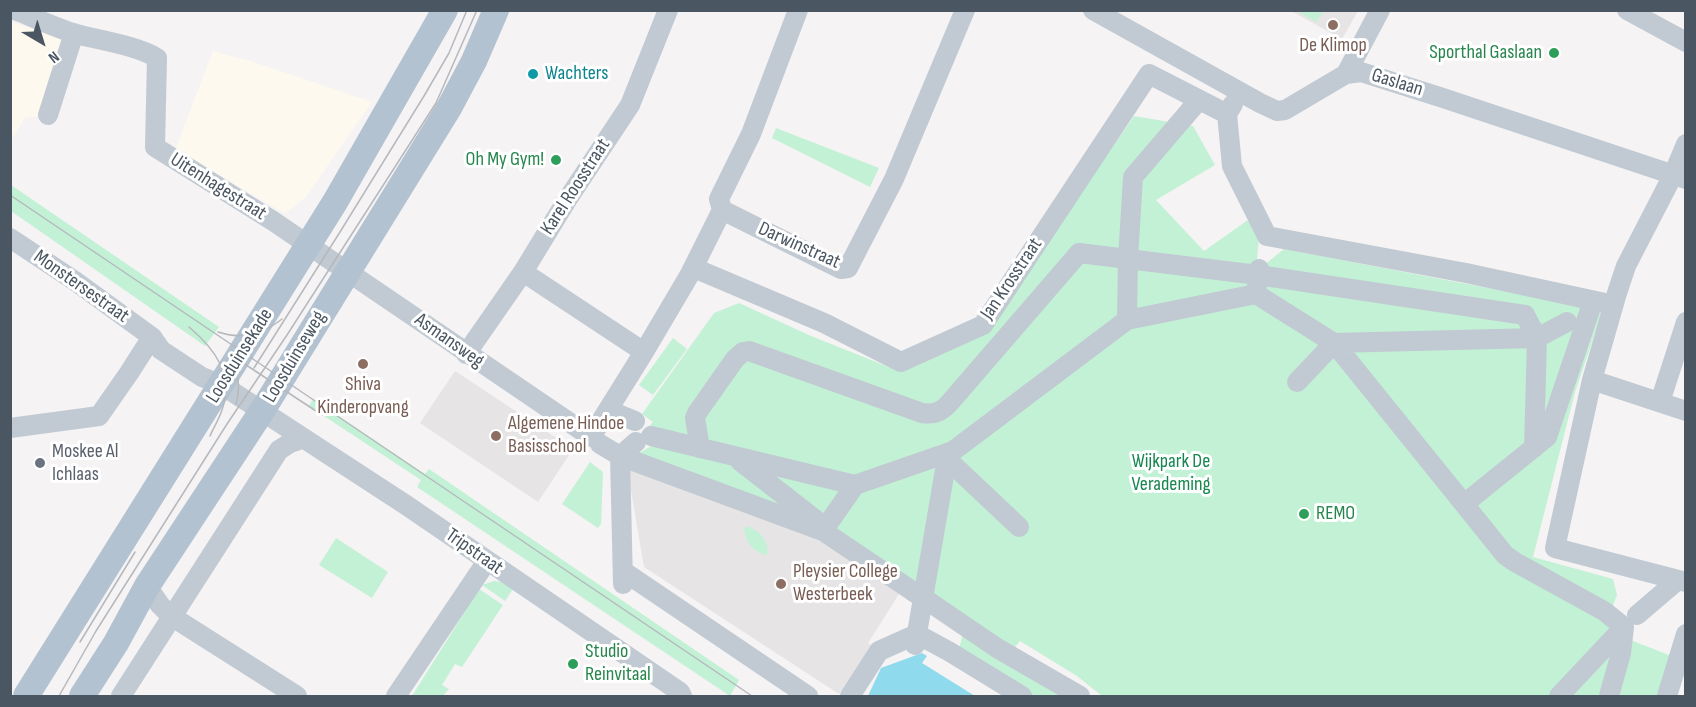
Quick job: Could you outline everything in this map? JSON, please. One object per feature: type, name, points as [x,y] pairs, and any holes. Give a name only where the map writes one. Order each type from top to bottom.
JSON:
[{"type":"main road","name":"Loosduinsekade","points":[[26,696],[336,202],[446,10]]},
{"type":"main road","name":"Loosduinseweg","points":[[82,696],[116,643],[147,586],[262,411],[448,108],[474,61],[496,10]]},
{"type":"street","name":"Uitenhagestraat","points":[[15,10],[75,33],[122,45],[157,58],[155,147],[308,245]]},
{"type":"street","name":"Karel Roosstraat","points":[[466,354],[630,105],[668,10]]},
{"type":"street","points":[[595,441],[608,410],[694,268],[722,210],[719,199],[751,134],[798,10]]},
{"type":"street","name":"Darwinstraat","points":[[722,210],[841,269],[848,268],[894,179],[965,10]]},
{"type":"street","name":"Gaslaan","points":[[1094,10],[1277,111],[1285,110],[1346,74],[1361,72],[1679,177]]},
{"type":"street","points":[[1346,74],[1380,10]]},
{"type":"street","points":[[1627,10],[1686,42]]},
{"type":"street","points":[[48,115],[75,33]]},
{"type":"street","name":"Jan Krosstraat","points":[[694,268],[814,347],[901,362],[982,325],[1052,230],[1149,74],[1227,114]]},
{"type":"street","points":[[1240,92],[1227,114],[1232,166],[1267,236],[1466,273],[1593,300],[1615,298]]},
{"type":"street","points":[[1127,320],[1133,177],[1199,100]]},
{"type":"street","points":[[1682,581],[1555,548],[1592,380],[1615,298],[1626,266],[1679,177],[1686,144]]},
{"type":"street","points":[[1258,276],[1270,237]]},
{"type":"street","name":"Monstersestraat","points":[[10,238],[75,281],[152,337],[169,340],[208,367],[222,385],[262,411]]},
{"type":"street","name":"Asmansweg","points":[[308,245],[620,456],[824,529]]},
{"type":"street","points":[[700,448],[695,418],[697,413],[740,355],[749,351],[814,347],[922,413],[937,413],[943,410],[1079,253],[1258,276],[1525,315],[1537,338],[1534,448]]},
{"type":"street","points":[[522,272],[646,349]]},
{"type":"street","points":[[916,639],[945,464],[951,456],[1127,320],[1258,276]]},
{"type":"street","points":[[1258,276],[1334,344],[1505,555],[1604,611],[1630,621]]},
{"type":"street","points":[[1298,382],[1334,344],[1537,338],[1573,319],[1593,300]]},
{"type":"street","points":[[1464,504],[1547,437],[1593,300]]},
{"type":"street","points":[[1660,402],[1686,322]]},
{"type":"street","points":[[10,428],[99,416],[152,337]]},
{"type":"street","points":[[1592,380],[1686,411]]},
{"type":"street","points":[[608,410],[635,421]]},
{"type":"street","name":"Tripstraat","points":[[262,411],[406,505],[682,696]]},
{"type":"street","points":[[121,696],[279,450],[304,438]]},
{"type":"street","points":[[808,696],[623,579],[620,456],[644,439],[700,448],[855,485],[951,456]]},
{"type":"street","points":[[951,456],[1019,526]]},
{"type":"street","points":[[735,457],[824,529],[997,648],[1080,696]]},
{"type":"street","points":[[824,529],[855,485]]},
{"type":"street","points":[[396,696],[487,561]]},
{"type":"street","points":[[1559,696],[1630,621],[1682,581]]},
{"type":"street","points":[[147,586],[171,616],[297,696]]},
{"type":"street","points":[[1609,696],[1630,621]]},
{"type":"street","points":[[1667,696],[1686,634]]},
{"type":"street","points":[[850,696],[879,651],[916,639],[950,652],[1022,696]]},
{"type":"shaded area","name":"De Klimop","points":[[1291,11],[1358,11],[1342,39]]},
{"type":"shaded area","points":[[11,22],[66,39],[41,116],[25,118],[11,141]]},
{"type":"shaded area","points":[[213,51],[372,102],[306,197],[284,213],[175,150]]},
{"type":"shaded area","name":"Algemene Hindoe Basisschool","points":[[455,371],[573,449],[538,502],[420,423]]},
{"type":"shaded area","name":"Pleysier College Westerbeek","points":[[630,468],[826,538],[901,591],[868,643],[871,645],[839,694],[644,567],[628,473]]},
{"type":"green space","points":[[1297,11],[1323,11],[1316,22]]},
{"type":"green space","name":"Wijkpark De Verademing","points":[[1134,116],[1193,126],[1215,165],[1156,200],[1204,251],[1248,220],[1259,238],[1256,269],[1284,249],[1603,310],[1575,392],[1533,557],[1613,579],[1617,595],[1612,608],[1633,641],[1669,655],[1671,661],[1661,696],[1102,696],[1077,676],[1020,641],[1011,652],[835,530],[639,453],[653,445],[646,430],[653,422],[642,414],[714,313],[739,303],[811,336],[899,371],[988,328]]},
{"type":"green space","points":[[776,128],[879,168],[870,187],[772,138]]},
{"type":"green space","points":[[11,185],[219,327],[205,346],[11,211]]},
{"type":"green space","points":[[673,338],[687,349],[653,395],[639,385]]},
{"type":"green space","points":[[313,399],[425,474],[429,469],[739,680],[730,696],[417,487],[421,480],[309,406]]},
{"type":"green space","points":[[590,462],[603,472],[601,524],[598,528],[562,504]]},
{"type":"green space","points":[[746,526],[755,530],[765,541],[767,555],[758,552],[748,542],[744,528]]},
{"type":"green space","points":[[336,538],[388,572],[372,598],[319,565]]},
{"type":"green space","points":[[494,581],[502,582],[513,589],[505,601],[482,585]]},
{"type":"green space","points":[[479,589],[503,605],[462,667],[455,664],[442,685],[449,689],[443,696],[412,696]]},
{"type":"green space","points":[[963,633],[1063,696],[1028,696],[958,654]]},
{"type":"water","points":[[922,653],[927,656],[922,663],[975,696],[868,696],[881,668]]},
{"type":"tram line","points":[[254,368],[424,96],[449,53],[467,10]]},
{"type":"tram line","points":[[59,696],[96,631],[227,424],[436,103],[477,10]]},
{"type":"tram line","points":[[10,195],[752,696]]},
{"type":"tram line","points":[[218,332],[235,335],[252,334],[282,319]]},
{"type":"tram line","points":[[189,327],[214,353],[224,374],[225,397],[221,413],[210,436]]},
{"type":"tram line","points":[[230,354],[238,379],[236,404]]},
{"type":"tram line","points":[[231,355],[322,415]]},
{"type":"tram line","points":[[80,642],[135,552]]},
{"type":"place","name":"De Klimop","points":[[1333,25]]},
{"type":"place","name":"Sporthal Gaslaan","points":[[1554,53]]},
{"type":"place","name":"Wachters","points":[[533,74]]},
{"type":"place","name":"Oh My Gym!","points":[[556,160]]},
{"type":"place","name":"Shiva Kinderopvang","points":[[363,364]]},
{"type":"place","name":"Algemene Hindoe Basisschool","points":[[496,436]]},
{"type":"place","name":"Moskee Al Ichlaas","points":[[40,463]]},
{"type":"place","name":"REMO","points":[[1304,514]]},
{"type":"place","name":"Pleysier College Westerbeek","points":[[781,584]]},
{"type":"place","name":"Studio Reinvitaal","points":[[573,664]]}]
